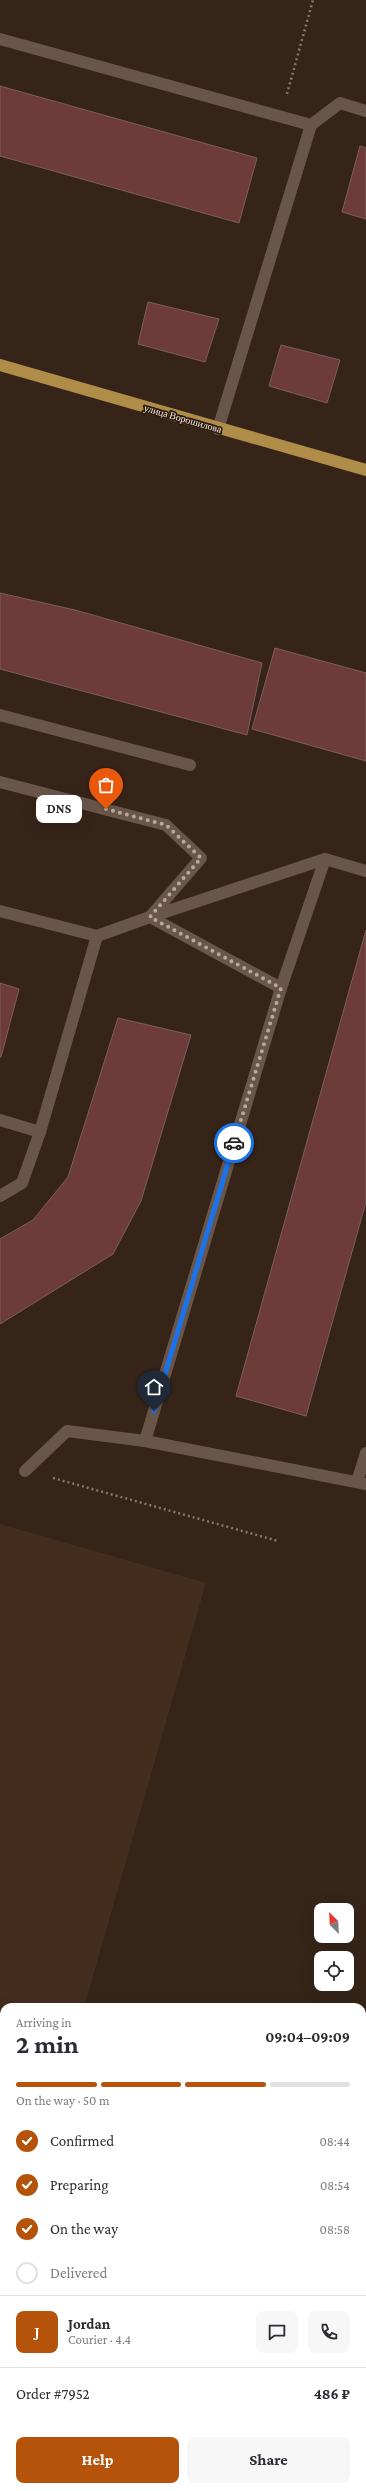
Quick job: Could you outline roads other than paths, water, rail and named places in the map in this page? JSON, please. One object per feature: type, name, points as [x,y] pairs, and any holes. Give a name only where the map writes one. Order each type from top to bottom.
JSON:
[{"type":"main road","name":"улица Ворошилова","points":[[0,365],[218,429],[366,470]]},
{"type":"lane","points":[[0,39],[311,125]]},
{"type":"lane","points":[[218,429],[311,125],[340,103],[366,111]]},
{"type":"lane","points":[[0,715],[190,764]]},
{"type":"lane","points":[[0,782],[166,825],[201,858],[150,917]]},
{"type":"lane","points":[[145,1441],[281,988],[325,859]]},
{"type":"lane","points":[[0,911],[97,936],[325,859],[366,871]]},
{"type":"lane","points":[[150,917],[281,988]]},
{"type":"lane","points":[[0,1196],[22,1183],[40,1132],[97,936]]},
{"type":"lane","points":[[0,1120],[40,1132]]},
{"type":"lane","points":[[25,1471],[67,1432],[145,1441],[362,1483],[366,1453]]},
{"type":"place","name":"DNS","points":[[106,809]]}]
